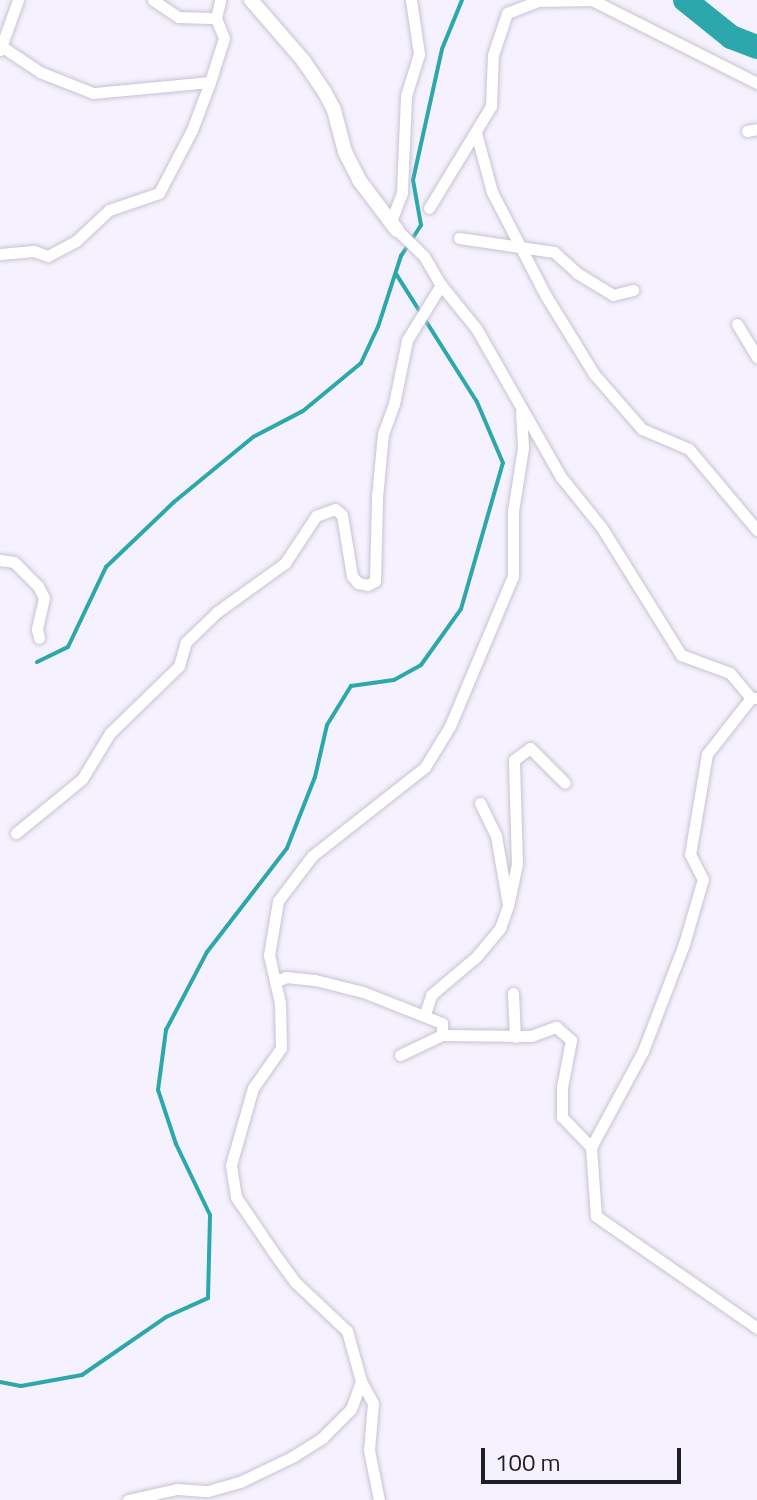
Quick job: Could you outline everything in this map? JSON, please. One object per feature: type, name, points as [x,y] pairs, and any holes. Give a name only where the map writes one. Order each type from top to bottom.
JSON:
[{"type":"street","points":[[18,0],[1,48],[40,72],[93,93],[210,82]]},
{"type":"street","points":[[153,0],[178,17],[216,18]]},
{"type":"street","points":[[0,254],[34,251],[48,256],[76,241],[109,210],[159,193],[192,130],[224,38],[216,18],[220,0]]},
{"type":"street","points":[[251,0],[303,60],[324,91],[334,110],[345,152],[359,180],[394,227],[424,256],[441,285],[476,328],[521,412],[561,477],[602,528],[681,655],[730,673],[754,698],[707,754],[690,854],[703,879],[684,944],[643,1051],[591,1147],[596,1216],[757,1328]]},
{"type":"street","points":[[394,227],[402,192],[406,96],[419,54],[411,0]]},
{"type":"street","points":[[429,208],[491,106],[493,55],[507,13],[538,1],[591,0],[757,83]]},
{"type":"street","points":[[476,133],[492,192],[546,296],[594,374],[642,429],[689,449],[757,530]]},
{"type":"street","points":[[459,238],[554,252],[577,273],[613,295],[633,290]]},
{"type":"street","points":[[16,833],[82,779],[110,733],[179,666],[186,642],[217,612],[285,563],[316,516],[335,509],[342,515],[352,576],[358,583],[368,585],[375,581],[377,497],[383,434],[394,404],[407,340],[441,285]]},
{"type":"street","points":[[737,324],[757,357]]},
{"type":"street","points":[[379,1500],[369,1450],[373,1403],[361,1381],[347,1331],[295,1282],[236,1197],[231,1165],[253,1088],[281,1048],[280,1003],[269,955],[278,901],[312,856],[425,767],[469,685],[513,576],[513,511],[523,448],[521,412]]},
{"type":"street","points":[[0,560],[14,562],[38,586],[44,598],[37,629],[39,638]]},
{"type":"street","points":[[425,1014],[431,995],[476,957],[500,928],[508,906],[517,864],[514,760],[530,748],[565,783]]},
{"type":"street","points":[[480,803],[496,836],[502,889],[508,906]]},
{"type":"street","points":[[275,982],[286,977],[315,980],[363,992],[394,1007],[425,1014],[442,1023],[442,1035]]},
{"type":"street","points":[[513,993],[515,1037]]},
{"type":"street","points":[[400,1055],[442,1035],[515,1037],[556,1027],[571,1040],[562,1087],[562,1117],[591,1147]]},
{"type":"street","points":[[128,1500],[177,1489],[208,1491],[240,1482],[292,1457],[322,1438],[351,1409],[361,1381]]},
{"type":"waterway","points":[[37,662],[68,647],[106,567],[174,502],[253,437],[303,411],[361,363],[378,327],[401,256],[421,225],[413,180],[442,49],[462,0]]},
{"type":"waterway","points":[[685,0],[731,37],[757,47]]},
{"type":"waterway","points":[[0,1382],[21,1386],[82,1375],[166,1317],[208,1298],[210,1215],[176,1144],[158,1090],[166,1030],[207,952],[287,848],[315,777],[327,725],[351,686],[394,680],[421,665],[461,609],[503,463],[477,402],[396,274]]}]
